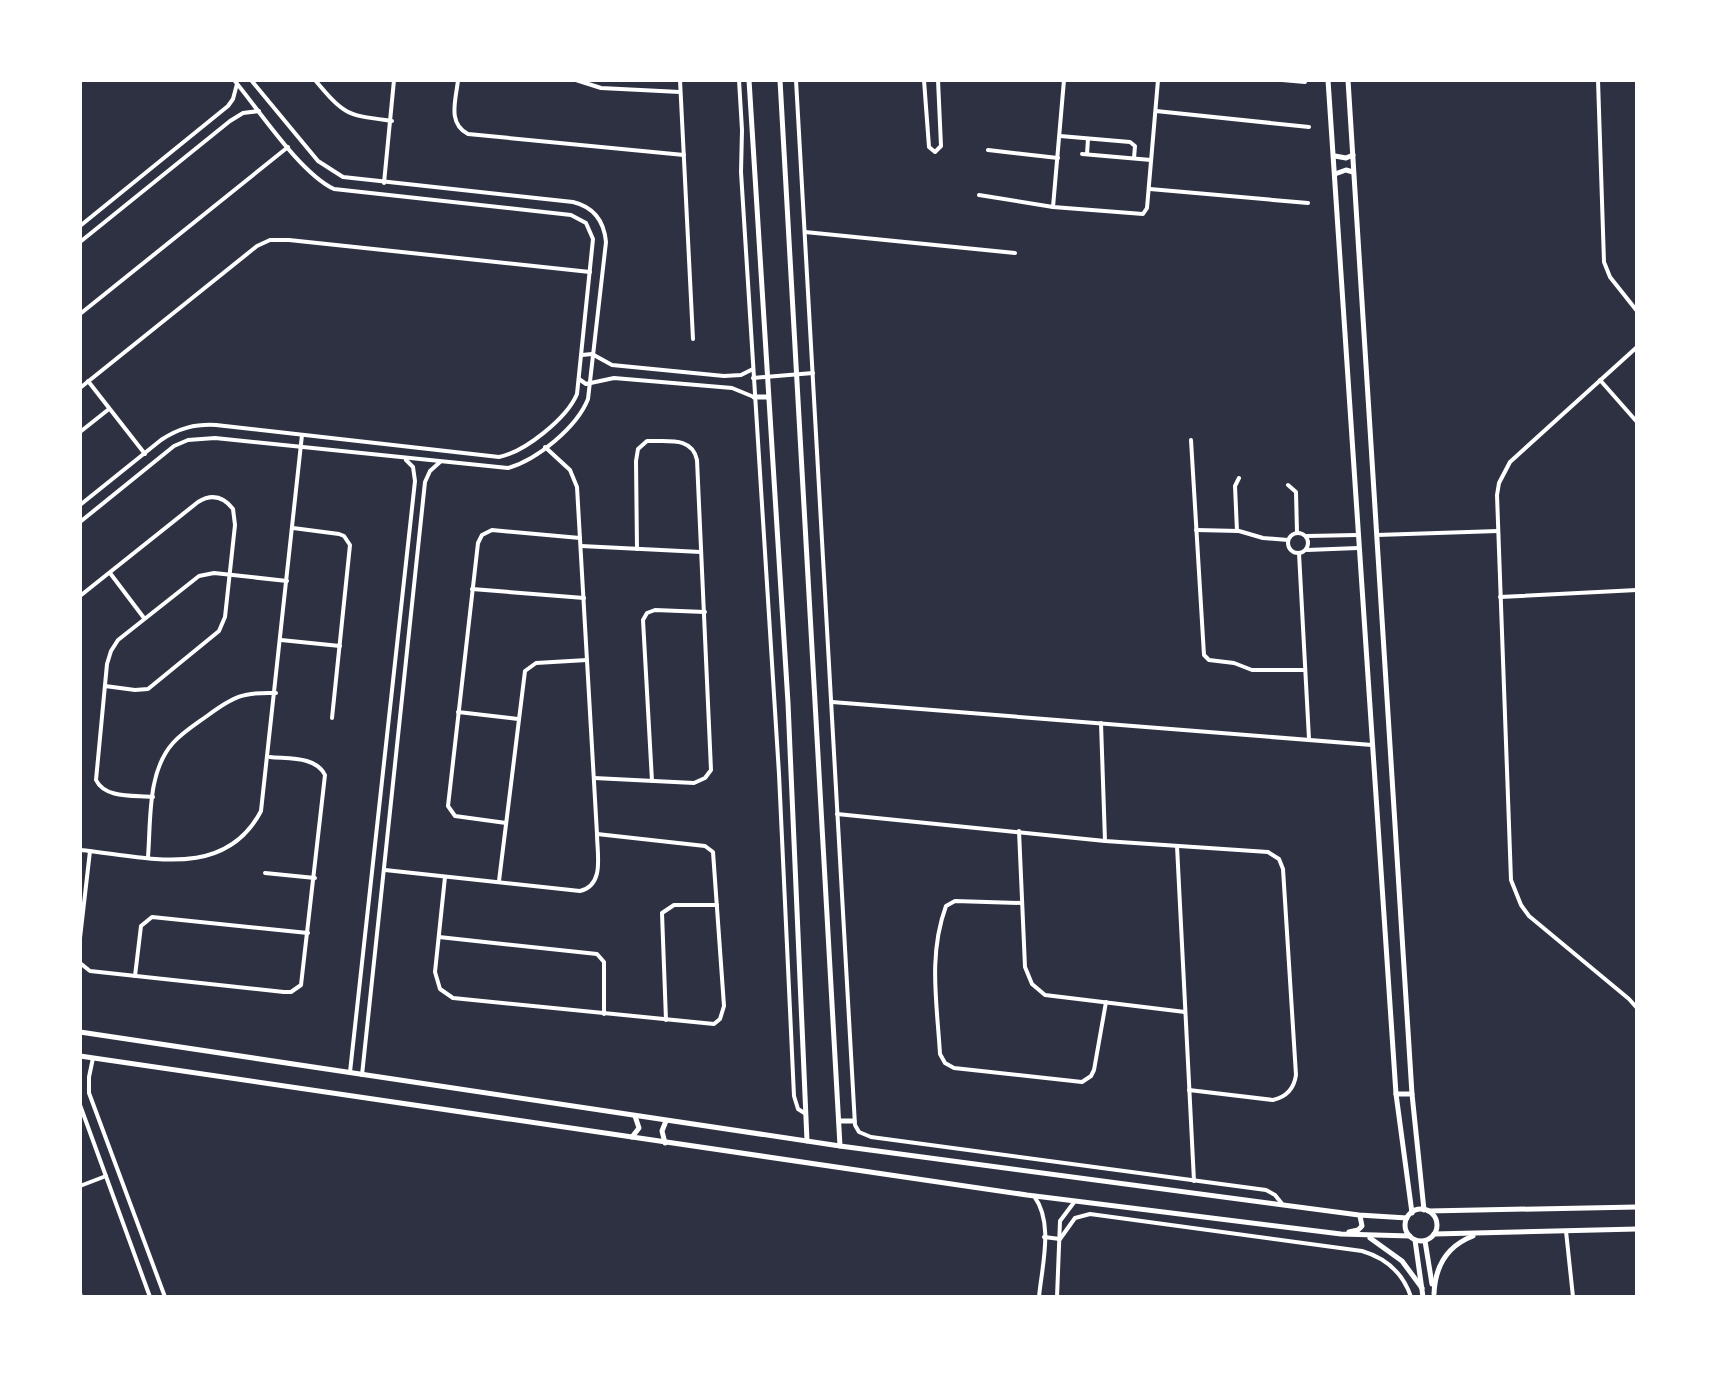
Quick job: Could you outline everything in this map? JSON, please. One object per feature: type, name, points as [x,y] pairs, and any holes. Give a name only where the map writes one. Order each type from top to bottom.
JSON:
[{"type":"street","points":[[80,522],[174,446],[188,440],[215,438],[508,468],[524,462],[579,418],[588,399],[606,242],[602,222],[596,213],[580,204],[343,177],[325,168],[251,80]]},
{"type":"street","points":[[315,80],[343,112],[392,121]]},
{"type":"street","points":[[384,183],[394,80]]},
{"type":"street","points":[[458,80],[454,116],[458,127],[468,134],[684,155]]},
{"type":"street","points":[[576,80],[601,88],[681,92]]},
{"type":"street","points":[[680,80],[693,339]]},
{"type":"street","points":[[739,80],[741,172],[778,759],[794,1096],[798,1109],[806,1114]]},
{"type":"street","points":[[749,80],[788,703],[807,1141]]},
{"type":"street","points":[[780,80],[840,1146]]},
{"type":"street","points":[[796,80],[854,1121],[859,1132],[871,1137],[1266,1190],[1283,1205]]},
{"type":"street","points":[[924,80],[929,147],[935,152],[941,146],[938,80]]},
{"type":"street","points":[[1053,207],[1064,80]]},
{"type":"street","points":[[979,195],[1139,216],[1147,208],[1150,189],[1158,80]]},
{"type":"street","points":[[1282,80],[1305,82]]},
{"type":"street","points":[[1328,80],[1396,1094],[1409,1215],[1405,1227],[1412,1238],[1423,1297]]},
{"type":"street","points":[[1348,80],[1412,1094],[1426,1211],[1437,1222],[1434,1234]]},
{"type":"street","points":[[1598,80],[1604,262],[1610,277],[1637,311]]},
{"type":"street","points":[[80,505],[172,433],[193,426],[216,425],[499,457],[515,452],[567,413],[577,394],[593,239],[591,231],[579,218],[334,189],[314,176],[235,82]]},
{"type":"street","points":[[80,226],[228,106],[233,99],[235,82]]},
{"type":"street","points":[[80,242],[230,121],[243,113],[259,111]]},
{"type":"street","points":[[1156,111],[1309,127]]},
{"type":"street","points":[[1060,136],[1130,142],[1135,146],[1134,158]]},
{"type":"street","points":[[1088,139],[1085,154],[1151,160]]},
{"type":"street","points":[[80,314],[288,147]]},
{"type":"street","points":[[988,150],[1058,158]]},
{"type":"street","points":[[1334,156],[1341,159],[1353,155]]},
{"type":"street","points":[[1335,174],[1346,170],[1354,172]]},
{"type":"street","points":[[1150,189],[1308,203]]},
{"type":"street","points":[[494,207],[495,194]]},
{"type":"street","points":[[805,232],[1015,253]]},
{"type":"street","points":[[80,388],[257,246],[270,240],[590,272]]},
{"type":"street","points":[[1637,347],[1510,462],[1499,483],[1497,495],[1510,867],[1515,892],[1529,916],[1637,1008]]},
{"type":"street","points":[[582,355],[594,355],[612,365],[724,376],[741,375],[753,369]]},
{"type":"street","points":[[753,378],[813,373]]},
{"type":"street","points":[[579,379],[591,384],[614,378],[732,388],[754,397],[767,397]]},
{"type":"street","points":[[1600,380],[1637,422]]},
{"type":"street","points":[[88,381],[145,454]]},
{"type":"street","points":[[80,432],[109,409]]},
{"type":"street","points":[[80,850],[148,857],[196,859],[212,856],[237,842],[261,811],[302,435]]},
{"type":"street","points":[[1191,440],[1205,657],[1252,670],[1305,670]]},
{"type":"street","points":[[594,778],[694,783],[705,778],[711,770],[697,460],[693,449],[684,442],[647,441],[638,449],[637,549]]},
{"type":"street","points":[[385,870],[584,891],[593,884],[598,872],[576,481],[570,470],[545,447]]},
{"type":"street","points":[[350,1073],[415,481],[413,467],[404,458]]},
{"type":"street","points":[[362,1075],[425,482],[430,471],[441,462]]},
{"type":"street","points":[[1237,531],[1235,486],[1239,478]]},
{"type":"street","points":[[1288,485],[1296,492],[1297,532]]},
{"type":"street","points":[[80,596],[198,502],[210,497],[225,500],[235,513],[223,625],[214,636],[148,689],[105,686]]},
{"type":"street","points":[[89,499],[97,508]]},
{"type":"street","points":[[293,528],[339,534],[350,545],[332,718]]},
{"type":"street","points":[[506,823],[459,817],[449,810],[478,543],[487,532],[498,530],[580,538]]},
{"type":"street","points":[[1196,530],[1237,531],[1288,540]]},
{"type":"street","points":[[1377,535],[1498,531]]},
{"type":"street","points":[[1297,532],[1306,536],[1357,535]]},
{"type":"street","points":[[1297,532],[1288,540],[1290,549],[1302,552],[1358,548]]},
{"type":"street","points":[[1306,536],[1308,545],[1302,552],[1309,739]]},
{"type":"street","points":[[581,546],[701,552]]},
{"type":"street","points":[[110,573],[144,618]]},
{"type":"street","points":[[153,797],[107,792],[98,786],[96,774],[108,657],[114,645],[192,580],[206,574],[287,581]]},
{"type":"street","points":[[472,589],[584,598]]},
{"type":"street","points":[[1500,597],[1637,590]]},
{"type":"street","points":[[652,781],[643,620],[647,613],[655,610],[705,612]]},
{"type":"street","points":[[281,640],[340,646]]},
{"type":"street","points":[[499,883],[523,676],[527,667],[536,663],[587,660]]},
{"type":"street","points":[[148,857],[156,777],[164,755],[181,736],[242,693],[276,693]]},
{"type":"street","points":[[831,701],[1372,745]]},
{"type":"street","points":[[458,712],[518,719]]},
{"type":"street","points":[[1101,723],[1105,841]]},
{"type":"street","points":[[80,963],[90,971],[291,992],[297,990],[304,979],[325,775],[311,762],[269,757]]},
{"type":"street","points":[[837,814],[1105,841],[1268,852],[1281,862],[1296,1075],[1289,1092],[1273,1100],[1189,1090]]},
{"type":"street","points":[[1019,831],[1025,967],[1032,984],[1045,995],[1185,1012]]},
{"type":"street","points":[[445,877],[436,981],[447,995],[706,1025],[720,1019],[723,1013],[715,857],[710,848],[597,834]]},
{"type":"street","points":[[1177,846],[1194,1181]]},
{"type":"street","points":[[80,938],[90,851]]},
{"type":"street","points":[[265,873],[315,878]]},
{"type":"street","points":[[1022,903],[955,901],[946,906],[938,927],[934,954],[940,1054],[945,1063],[954,1068],[1082,1082],[1094,1070],[1106,1002]]},
{"type":"street","points":[[666,1021],[662,913],[674,905],[717,905]]},
{"type":"street","points":[[135,976],[141,926],[152,917],[309,933]]},
{"type":"street","points":[[439,937],[597,954],[604,962],[604,1014]]},
{"type":"street","points":[[80,1032],[840,1146],[1359,1215],[1637,1207]]},
{"type":"street","points":[[80,1056],[1034,1196],[1341,1234],[1425,1241]]},
{"type":"street","points":[[93,1058],[89,1093],[165,1297]]},
{"type":"street","points":[[1396,1094],[1412,1094]]},
{"type":"street","points":[[80,1105],[150,1297]]},
{"type":"street","points":[[632,1138],[639,1128],[635,1116]]},
{"type":"street","points":[[665,1143],[662,1131],[667,1120]]},
{"type":"street","points":[[839,1121],[854,1121]]},
{"type":"street","points":[[96,1150],[108,1145]]},
{"type":"street","points":[[80,1186],[106,1176]]},
{"type":"street","points":[[1034,1196],[1044,1214],[1039,1297]]},
{"type":"street","points":[[1057,1297],[1060,1221],[1076,1199]]},
{"type":"street","points":[[1060,1239],[1071,1221],[1086,1214],[1362,1251],[1380,1257],[1395,1269],[1411,1297]]},
{"type":"street","points":[[1341,1234],[1360,1228],[1363,1223],[1359,1215]]},
{"type":"street","points":[[1425,1241],[1434,1234],[1637,1229]]},
{"type":"street","points":[[1566,1231],[1573,1297]]},
{"type":"street","points":[[1434,1295],[1434,1282],[1441,1261],[1456,1244],[1476,1234]]},
{"type":"street","points":[[1365,1236],[1402,1261],[1422,1288]]},
{"type":"street","points":[[1044,1237],[1060,1239]]},
{"type":"street","points":[[1425,1241],[1434,1295]]}]
